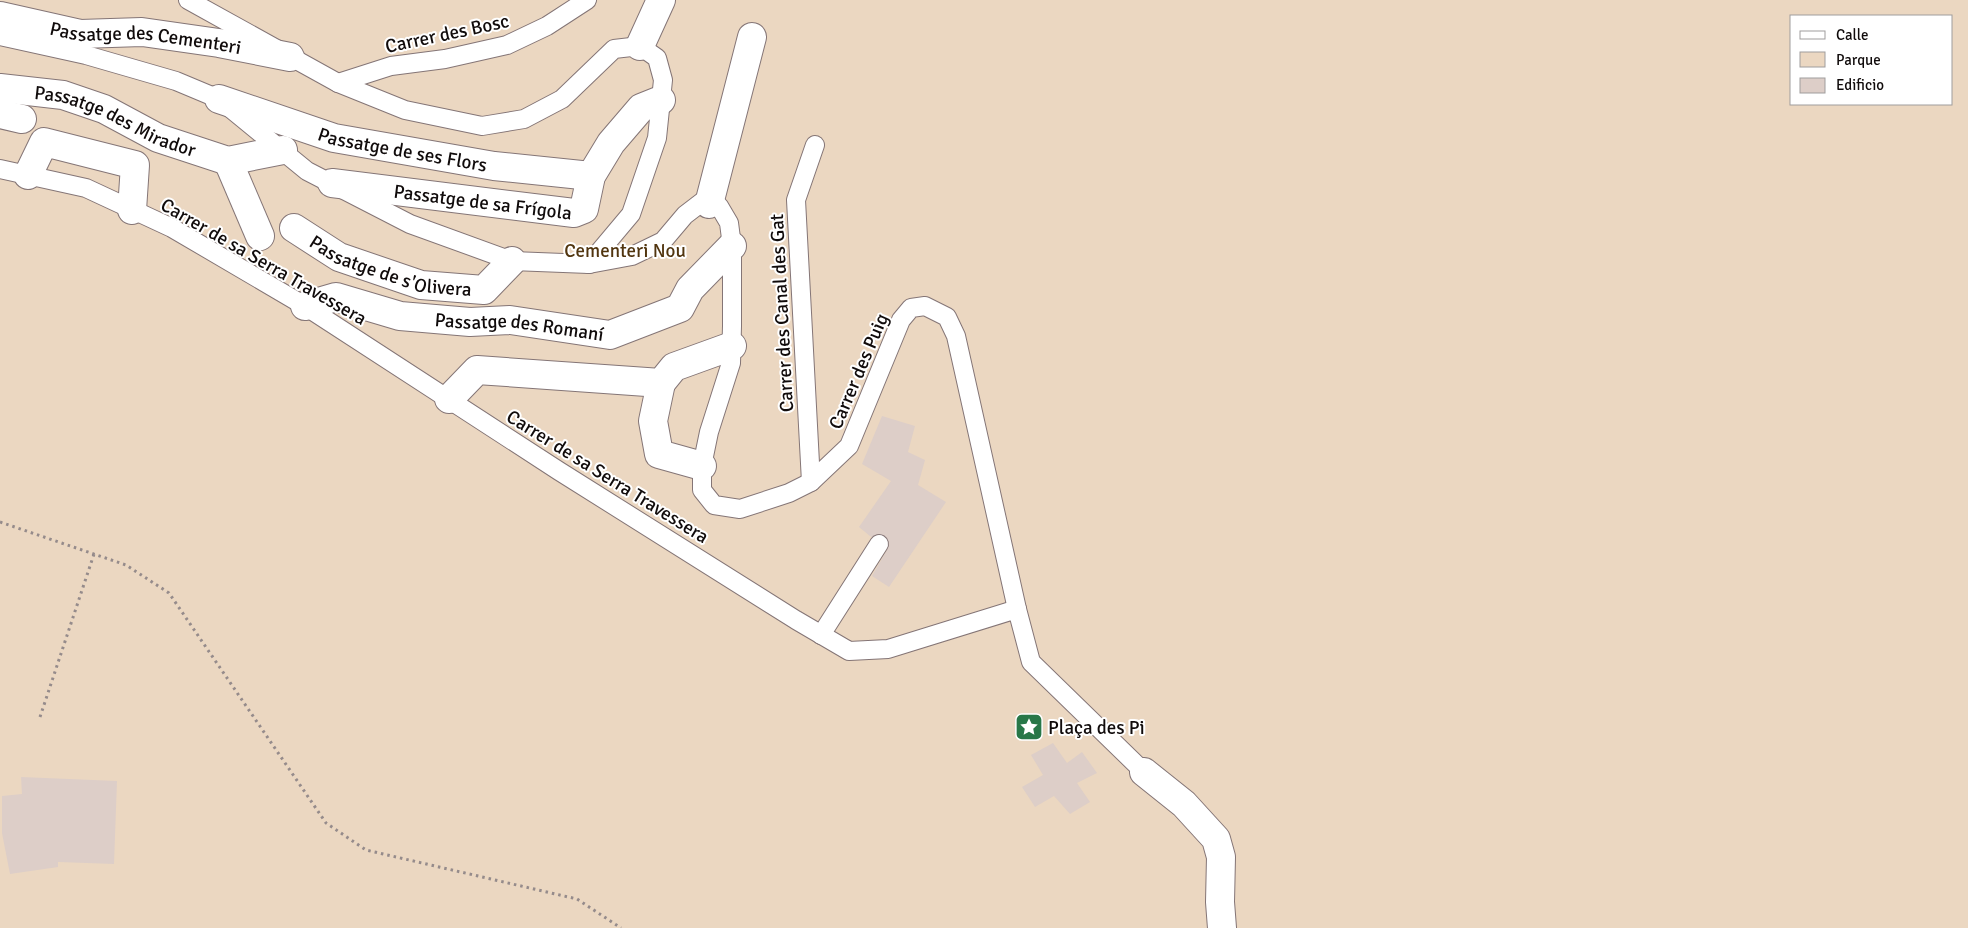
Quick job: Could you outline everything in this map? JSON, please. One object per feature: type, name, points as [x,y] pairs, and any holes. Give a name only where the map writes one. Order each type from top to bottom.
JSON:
[{"type":"street","points":[[640,46],[661,0]]},
{"type":"street","name":"Passatge des Cementeri","points":[[0,16],[80,34],[142,32],[219,43],[290,57]]},
{"type":"street","points":[[709,204],[752,36]]},
{"type":"street","name":"Passatge des Mirador","points":[[0,88],[63,95],[104,108],[158,138],[228,161],[282,150]]},
{"type":"street","name":"Passatge de ses Flors","points":[[219,99],[334,138],[494,166],[591,176]]},
{"type":"street","name":"Passatge de sa Frígola","points":[[332,184],[574,213],[584,209],[591,176],[611,143],[641,108],[661,100]]},
{"type":"street","name":"Passatge des Mirador","points":[[28,175],[44,142],[135,165],[132,210]]},
{"type":"street","points":[[228,161],[260,236]]},
{"type":"street","name":"Passatge de s'Olivera","points":[[294,228],[339,257],[421,284],[484,290],[512,261]]},
{"type":"street","name":"Passatge des Romaní","points":[[305,306],[336,297],[400,316],[470,322],[510,320],[610,335],[680,308],[690,289],[732,246]]},
{"type":"street","points":[[702,466],[659,454],[653,420],[661,383],[674,367],[732,346]]},
{"type":"street","points":[[449,399],[477,370],[661,383]]},
{"type":"street","points":[[1144,772],[1184,804],[1216,839],[1221,857],[1220,902],[1222,928]]},
{"type":"lane","points":[[188,0],[207,5],[290,57],[338,83],[405,110],[482,126],[524,119],[562,99],[614,49],[640,46],[657,58],[663,80],[657,138],[631,214],[589,264]]},
{"type":"lane","name":"Carrer des Bosc","points":[[338,83],[391,66],[445,59],[507,45],[547,26],[587,0]]},
{"type":"lane","points":[[0,36],[86,55],[176,81],[219,99],[307,171],[410,224],[512,261],[589,264],[632,256],[663,241],[685,216],[702,202],[709,204]]},
{"type":"lane","name":"Carrer des Canal des Gat","points":[[811,482],[796,200],[815,144]]},
{"type":"lane","name":"Carrer de sa Serra Travessera","points":[[0,169],[86,188],[172,228],[305,306],[849,651],[888,649],[1016,609]]},
{"type":"lane","name":"Carrer des Puig","points":[[709,204],[719,206],[729,223],[732,246],[732,346],[731,363],[709,432],[702,466],[702,490],[714,505],[740,509],[789,492],[811,482],[849,446],[901,320],[911,308],[925,306],[947,316],[956,336],[1016,609]]},
{"type":"lane","points":[[821,635],[879,544]]},
{"type":"lane","points":[[1016,609],[1031,662],[1144,772]]},
{"type":"path","points":[[0,522],[126,566],[169,593],[326,823],[366,850],[577,899],[621,928]]},
{"type":"path","points":[[40,717],[94,554]]},
{"type":"green space","name":"Cementeri Nou","points":[[0,0],[1968,0],[1968,928],[0,928]]},
{"type":"building","points":[[882,416],[915,426],[908,452],[925,460],[918,485],[946,502],[889,587],[872,576],[887,550],[859,527],[891,481],[862,464]]},
{"type":"building","points":[[1053,743],[1067,763],[1082,752],[1097,773],[1077,783],[1090,802],[1070,814],[1054,796],[1035,807],[1022,787],[1043,775],[1031,755]]},
{"type":"building","points":[[21,777],[117,781],[114,864],[58,862],[58,867],[10,874],[2,833],[2,796],[22,794]]},
{"type":"place","name":"Plaça des Pi","points":[[1029,727]]}]
